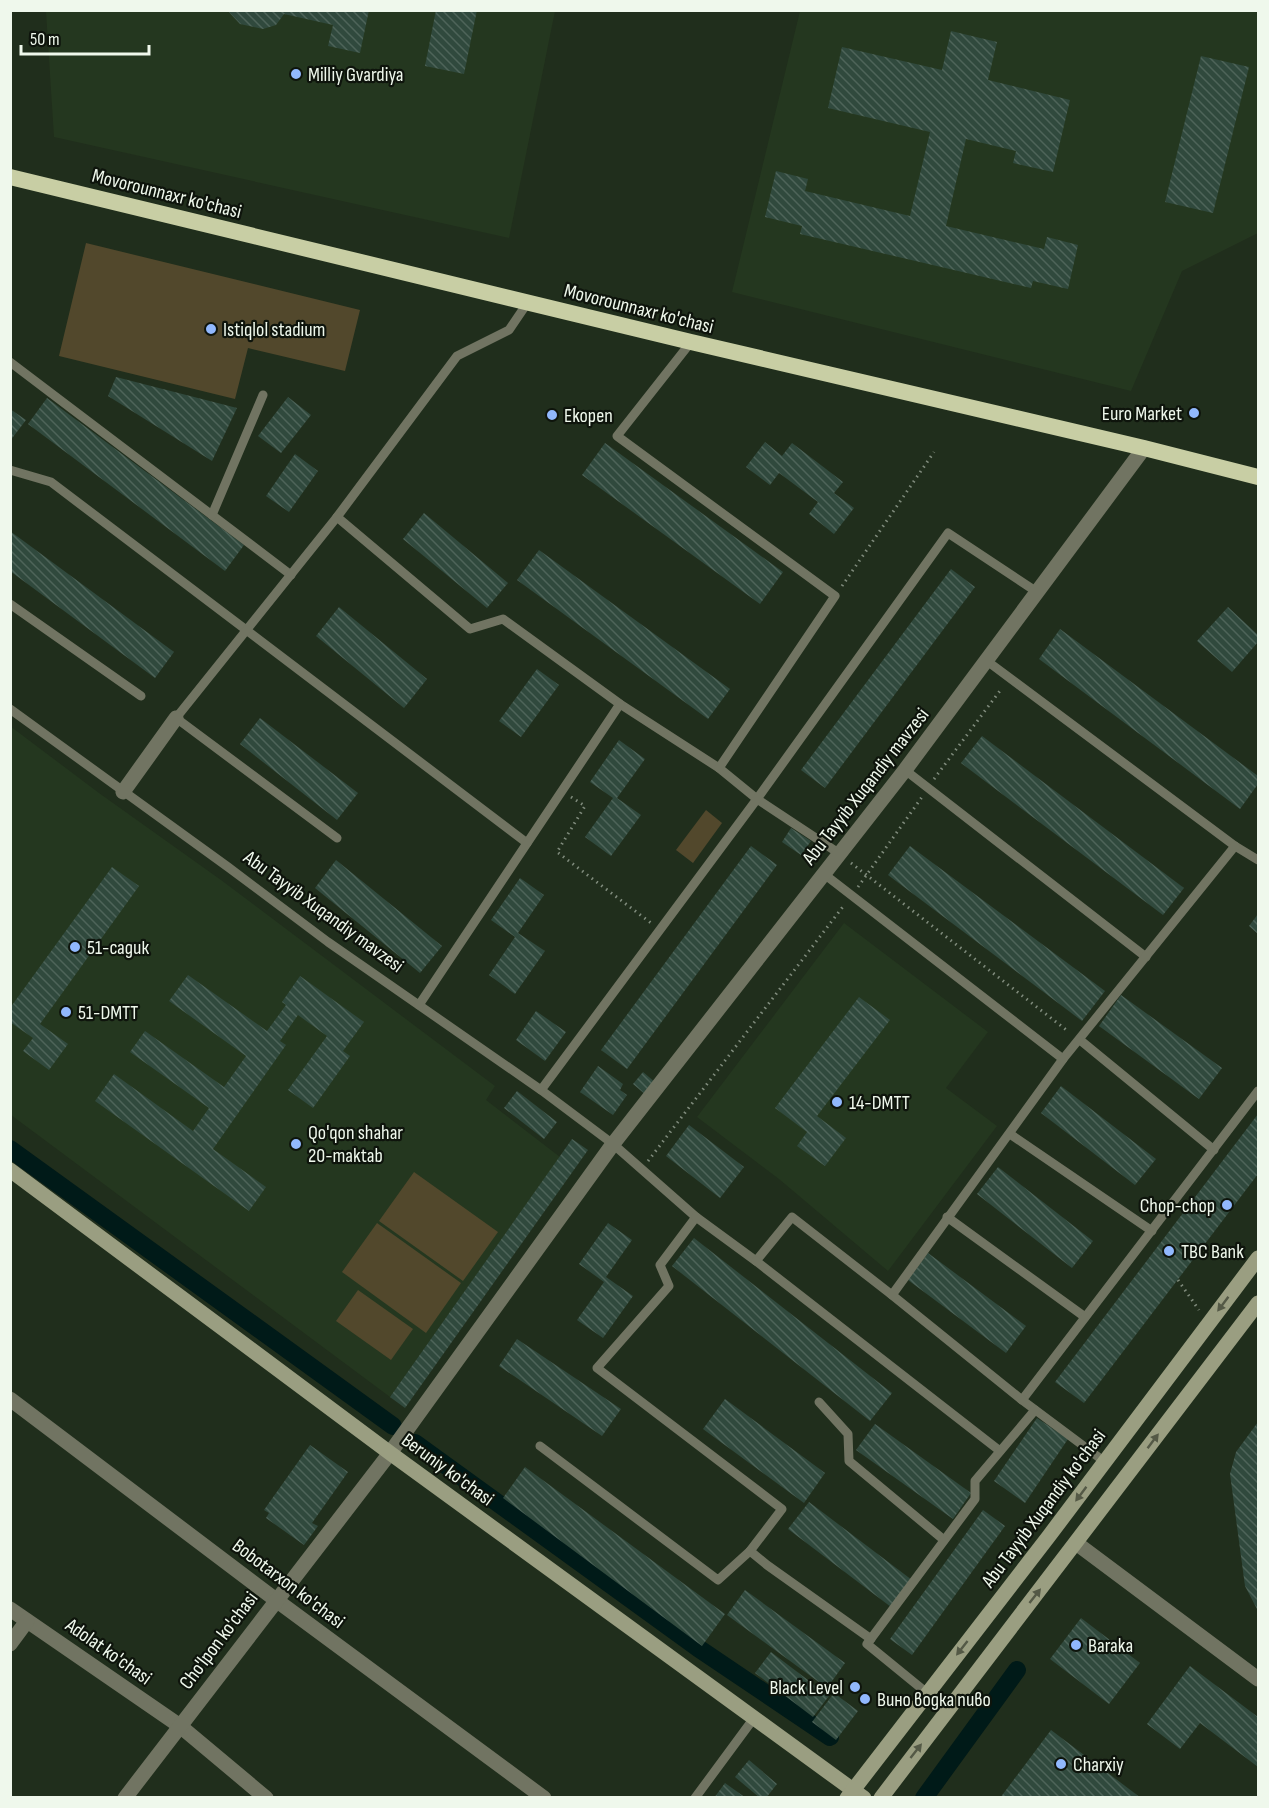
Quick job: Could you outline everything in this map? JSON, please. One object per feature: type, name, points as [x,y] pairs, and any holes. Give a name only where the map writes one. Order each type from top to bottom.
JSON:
[{"type":"highway","name":"Movorounnaxr ko'chasi","points":[[10,177],[1258,477]]},
{"type":"main road","name":"Beruniy ko'chasi","points":[[10,1170],[390,1453],[855,1792]]},
{"type":"main road","name":"Abu Tayyib Xuqandiy ko'chasi","points":[[855,1792],[927,1693],[1258,1258]]},
{"type":"main road","points":[[881,1797],[1258,1303]]},
{"type":"street","name":"Abu Tayyib Xuqandiy mavzesi","points":[[390,1453],[613,1144],[905,770],[1144,448]]},
{"type":"street","points":[[123,792],[176,718]]},
{"type":"street","name":"Bobotarxon ko'chasi","points":[[10,1399],[276,1600],[544,1797]]},
{"type":"street","name":"Cho'lpon ko'chasi","points":[[125,1797],[390,1453]]},
{"type":"street","points":[[1076,1543],[1258,1679]]},
{"type":"street","name":"Adolat ko'chasi","points":[[10,1609],[180,1726],[266,1797]]},
{"type":"street","points":[[10,1644],[27,1621]]},
{"type":"lane","points":[[337,838],[176,718],[337,517],[457,356],[508,330],[528,302]]},
{"type":"lane","points":[[692,342],[617,436],[835,596],[719,768]]},
{"type":"lane","points":[[10,362],[291,575]]},
{"type":"lane","points":[[212,515],[263,395]]},
{"type":"lane","points":[[10,470],[51,482],[527,843]]},
{"type":"lane","points":[[337,517],[471,629],[503,618],[620,704],[719,768],[757,799],[840,854]]},
{"type":"lane","points":[[541,1090],[757,799],[948,533],[1037,592]]},
{"type":"lane","points":[[10,604],[141,696]]},
{"type":"lane","points":[[987,661],[1235,846],[1258,860]]},
{"type":"lane","points":[[419,1005],[620,704]]},
{"type":"lane","name":"Abu Tayyib Xuqandiy mavzesi","points":[[10,710],[328,942],[541,1090],[613,1144]]},
{"type":"lane","points":[[905,770],[1146,957]]},
{"type":"lane","points":[[892,1294],[1063,1059],[1235,846]]},
{"type":"lane","points":[[824,874],[1063,1059]]},
{"type":"lane","points":[[1080,1040],[1214,1150]]},
{"type":"lane","points":[[1022,1400],[1258,1090]]},
{"type":"lane","points":[[1010,1134],[1152,1231]]},
{"type":"lane","points":[[613,1144],[696,1217],[1000,1451]]},
{"type":"lane","points":[[540,1446],[718,1580],[750,1551],[782,1509],[597,1368],[669,1286],[660,1265],[696,1217]]},
{"type":"lane","points":[[756,1261],[792,1217],[892,1294],[1022,1400],[1105,1462]]},
{"type":"lane","points":[[947,1217],[1085,1317]]},
{"type":"lane","points":[[819,1402],[848,1434],[849,1461],[944,1540]]},
{"type":"lane","points":[[927,1693],[867,1644],[975,1499],[975,1481],[1035,1410]]},
{"type":"lane","points":[[750,1551],[871,1639]]},
{"type":"lane","points":[[695,1797],[754,1718]]},
{"type":"path","points":[[834,597],[934,452]]},
{"type":"path","points":[[641,1169],[852,895],[1009,678]]},
{"type":"path","points":[[562,791],[585,806],[557,852],[659,930]]},
{"type":"path","points":[[840,854],[1080,1040]]},
{"type":"path","points":[[1178,1280],[1199,1311]]},
{"type":"shaded area","name":"Milliy Gvardiya","points":[[46,11],[555,11],[509,238],[54,137]]},
{"type":"shaded area","points":[[800,11],[1258,11],[1258,233],[1182,271],[1131,391],[732,292]]},
{"type":"shaded area","name":"Istiqlol stadium","points":[[86,243],[360,310],[345,371],[248,348],[235,399],[59,356]]},
{"type":"shaded area","name":"Qo'qon shahar 20-maktab","points":[[10,726],[221,880],[495,1086],[486,1100],[560,1157],[390,1397],[11,1115]]},
{"type":"shaded area","points":[[706,810],[722,823],[693,863],[676,850]]},
{"type":"shaded area","name":"14-DMTT","points":[[844,923],[988,1032],[946,1088],[997,1126],[888,1271],[779,1179],[697,1117]]},
{"type":"shaded area","points":[[414,1172],[498,1232],[463,1281],[379,1221]]},
{"type":"shaded area","points":[[377,1223],[461,1283],[426,1333],[342,1272]]},
{"type":"shaded area","points":[[358,1290],[413,1329],[391,1360],[336,1321]]},
{"type":"building","points":[[227,10],[369,10],[360,53],[328,46],[333,25],[284,14],[276,25],[263,29],[240,24]]},
{"type":"building","points":[[436,10],[477,10],[464,74],[425,66]]},
{"type":"building","points":[[951,31],[997,42],[988,80],[1070,100],[1053,172],[1013,163],[1016,151],[966,139],[946,226],[1044,249],[1047,237],[1078,245],[1068,289],[1033,281],[1031,288],[800,234],[802,226],[765,217],[776,171],[808,179],[805,191],[910,216],[930,132],[828,108],[842,47],[942,70]]},
{"type":"building","points":[[1201,56],[1249,67],[1213,213],[1165,202]]},
{"type":"building","points":[[116,377],[237,408],[212,461],[108,396]]},
{"type":"building","points":[[288,397],[311,415],[281,453],[258,436]]},
{"type":"building","points":[[47,398],[244,545],[225,571],[28,424]]},
{"type":"building","points":[[10,409],[26,420],[10,441]]},
{"type":"building","points":[[765,442],[782,456],[792,443],[843,482],[834,493],[854,508],[834,534],[809,514],[818,502],[779,473],[770,485],[746,467]]},
{"type":"building","points":[[605,443],[783,572],[760,604],[582,475]]},
{"type":"building","points":[[295,454],[318,471],[289,512],[266,496]]},
{"type":"building","points":[[424,513],[508,583],[487,608],[403,539]]},
{"type":"building","points":[[10,531],[174,652],[155,678],[10,571]]},
{"type":"building","points":[[539,550],[730,689],[708,719],[517,580]]},
{"type":"building","points":[[951,569],[975,587],[825,788],[801,770]]},
{"type":"building","points":[[339,607],[427,679],[404,708],[316,636]]},
{"type":"building","points":[[1228,607],[1258,635],[1258,642],[1232,672],[1197,641]]},
{"type":"building","points":[[1060,629],[1258,776],[1258,784],[1240,809],[1039,659]]},
{"type":"building","points":[[537,669],[559,685],[521,737],[499,721]]},
{"type":"building","points":[[260,718],[358,793],[337,820],[240,744]]},
{"type":"building","points":[[982,736],[1184,888],[1163,915],[961,763]]},
{"type":"building","points":[[619,740],[645,759],[617,798],[641,815],[611,856],[585,837],[613,798],[590,782]]},
{"type":"building","points":[[791,828],[811,841],[801,855],[782,842]]},
{"type":"building","points":[[751,846],[777,865],[627,1069],[601,1050]]},
{"type":"building","points":[[910,846],[1105,991],[1082,1021],[888,875]]},
{"type":"building","points":[[336,860],[442,946],[420,973],[315,888]]},
{"type":"building","name":"51-садик","points":[[112,867],[139,886],[40,1024],[68,1044],[49,1070],[23,1051],[33,1038],[10,1022],[10,1008]]},
{"type":"building","points":[[520,878],[544,895],[518,933],[545,951],[515,994],[489,975],[515,937],[491,920]]},
{"type":"building","points":[[1258,914],[1258,934],[1249,926]]},
{"type":"building","points":[[188,975],[267,1031],[286,1005],[282,1002],[300,976],[364,1022],[343,1051],[350,1056],[313,1108],[288,1090],[327,1036],[298,1015],[280,1041],[286,1045],[213,1149],[266,1187],[249,1211],[95,1101],[114,1074],[193,1131],[209,1108],[130,1052],[145,1031],[224,1087],[246,1056],[169,1001]]},
{"type":"building","points":[[1121,995],[1222,1068],[1199,1099],[1099,1026]]},
{"type":"building","points":[[859,997],[890,1020],[817,1116],[846,1138],[825,1166],[797,1146],[807,1132],[775,1108]]},
{"type":"building","points":[[536,1011],[566,1032],[545,1061],[516,1040]]},
{"type":"building","points":[[598,1066],[623,1084],[620,1090],[627,1095],[613,1115],[580,1092]]},
{"type":"building","points":[[643,1072],[656,1083],[646,1095],[633,1084]]},
{"type":"building","points":[[1061,1086],[1156,1159],[1135,1185],[1041,1113]]},
{"type":"building","points":[[517,1091],[557,1122],[544,1139],[504,1108]]},
{"type":"building","points":[[1258,1114],[1258,1174],[1084,1403],[1055,1382]]},
{"type":"building","points":[[689,1125],[744,1167],[720,1198],[666,1156]]},
{"type":"building","points":[[572,1139],[588,1150],[405,1408],[390,1397]]},
{"type":"building","points":[[998,1167],[1093,1241],[1072,1268],[977,1194]]},
{"type":"building","points":[[608,1223],[632,1240],[606,1277],[633,1296],[603,1338],[577,1320],[604,1282],[579,1264]]},
{"type":"building","points":[[694,1238],[892,1393],[870,1421],[672,1266]]},
{"type":"building","points":[[928,1253],[1026,1326],[1006,1353],[908,1280]]},
{"type":"building","points":[[517,1339],[621,1409],[602,1436],[499,1366]]},
{"type":"building","points":[[725,1399],[825,1473],[804,1503],[703,1429]]},
{"type":"building","points":[[1037,1418],[1068,1439],[1025,1503],[994,1481]]},
{"type":"building","points":[[1258,1422],[1258,1611],[1245,1586],[1230,1474],[1236,1452]]},
{"type":"building","points":[[875,1424],[971,1493],[953,1519],[856,1450]]},
{"type":"building","points":[[310,1445],[348,1472],[312,1523],[318,1526],[304,1545],[266,1518],[269,1513],[264,1510]]},
{"type":"building","points":[[525,1467],[725,1614],[702,1646],[503,1498]]},
{"type":"building","points":[[809,1502],[912,1580],[891,1607],[788,1529]]},
{"type":"building","points":[[983,1510],[1005,1526],[912,1655],[890,1639]]},
{"type":"building","points":[[745,1590],[845,1663],[827,1688],[727,1615]]},
{"type":"building","points":[[1081,1618],[1140,1663],[1109,1704],[1050,1659]]},
{"type":"building","points":[[771,1652],[829,1696],[813,1717],[755,1673]]},
{"type":"building","points":[[1190,1666],[1258,1717],[1258,1767],[1200,1723],[1180,1749],[1147,1724]]},
{"type":"building","points":[[834,1693],[858,1711],[836,1740],[812,1722]]},
{"type":"building","name":"Charxiy","points":[[1051,1730],[1141,1798],[1000,1798]]},
{"type":"building","points":[[749,1760],[777,1784],[766,1798],[760,1798],[735,1777]]},
{"type":"building","points":[[725,1783],[746,1798],[714,1798]]},
{"type":"waterway","points":[[10,1149],[393,1426]]},
{"type":"waterway","points":[[415,1443],[698,1648],[830,1737]]},
{"type":"waterway","points":[[924,1798],[1017,1670]]},
{"type":"place","name":"Milliy Gvardiya","points":[[296,74]]},
{"type":"place","name":"Istiqlol stadium","points":[[211,329]]},
{"type":"place","name":"Euro Market","points":[[1194,413]]},
{"type":"place","name":"Ekopen","points":[[552,415]]},
{"type":"place","name":"51-садик","points":[[75,947]]},
{"type":"place","name":"51-DMTT","points":[[66,1012]]},
{"type":"place","name":"14-DMTT","points":[[837,1102]]},
{"type":"place","name":"Qo'qon shahar 20-maktab","points":[[296,1144]]},
{"type":"place","name":"Chop-chop","points":[[1227,1205]]},
{"type":"place","name":"TBC Bank","points":[[1169,1251]]},
{"type":"place","name":"Baraka","points":[[1076,1645]]},
{"type":"place","name":"Black Level","points":[[855,1687]]},
{"type":"place","name":"Вино водка пиво","points":[[865,1699]]},
{"type":"place","name":"Charxiy","points":[[1061,1764]]}]
